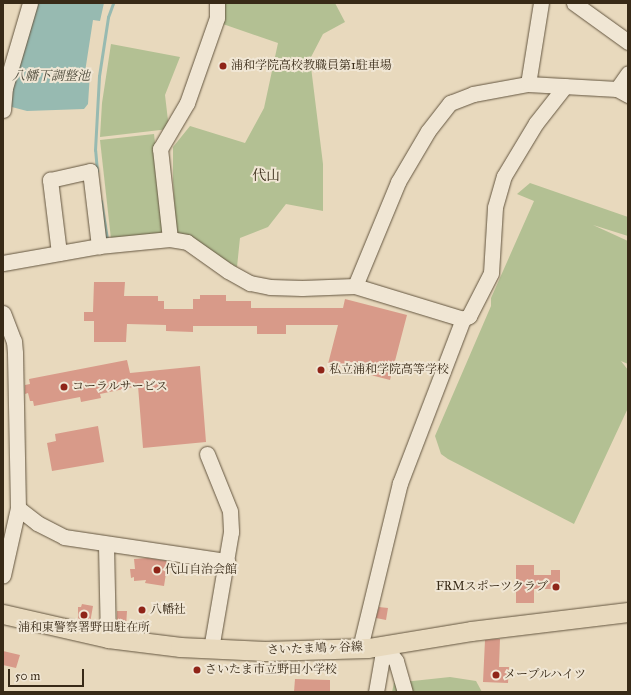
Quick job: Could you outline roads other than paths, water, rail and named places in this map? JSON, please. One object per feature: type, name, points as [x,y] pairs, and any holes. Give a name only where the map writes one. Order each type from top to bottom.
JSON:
[{"type":"main road","name":"さいたま鳩ヶ谷線","points":[[3,614],[108,638],[211,649],[272,651],[384,646],[471,631],[628,612]]},
{"type":"street","points":[[3,110],[5,88],[30,3]]},
{"type":"street","points":[[170,239],[160,149],[187,103],[217,18],[217,3]]},
{"type":"street","points":[[528,84],[541,3]]},
{"type":"street","points":[[574,3],[628,42]]},
{"type":"street","points":[[355,286],[398,182],[428,131],[450,103],[473,94],[528,84],[623,92],[628,73]]},
{"type":"street","points":[[360,648],[400,483],[463,319],[469,316],[491,273],[495,207],[504,176],[536,123],[564,86]]},
{"type":"street","points":[[59,252],[50,180],[90,171],[105,246]]},
{"type":"street","points":[[3,262],[59,252],[170,239],[187,242],[228,271],[250,283],[295,288],[355,286],[463,319]]},
{"type":"street","points":[[3,313],[14,341],[9,384],[18,508],[3,575]]},
{"type":"street","points":[[207,454],[230,511],[227,561],[211,649]]},
{"type":"street","points":[[18,508],[54,533],[106,545],[227,561]]},
{"type":"street","points":[[106,545],[108,638]]},
{"type":"street","points":[[376,692],[384,646]]},
{"type":"street","points":[[384,646],[396,661],[406,692]]},
{"type":"water","name":"八幡下調整池","points":[[38,3],[104,3],[100,21],[93,20],[85,72],[90,73],[88,104],[84,109],[27,111],[8,106]]},
{"type":"waterway","points":[[97,171],[95,150],[99,76],[108,17],[113,3]]},
{"type":"waterway","points":[[101,201],[107,238]]},
{"type":"place","name":"浦和学院高校教職員第1駐車場","points":[[223,66]]},
{"type":"place","name":"私立浦和学院高等学校","points":[[321,370]]},
{"type":"place","name":"コーラルサービス","points":[[64,387]]},
{"type":"place","name":"代山自治会館","points":[[157,570]]},
{"type":"place","name":"FRMスポーツクラブ","points":[[556,587]]},
{"type":"place","name":"八幡社","points":[[142,610]]},
{"type":"place","name":"浦和東警察署野田駐在所","points":[[84,615]]},
{"type":"place","name":"さいたま市立野田小学校","points":[[197,670]]},
{"type":"place","name":"メープルハイツ","points":[[496,675]]},
{"type":"district","name":"代山","points":[[266,176]]}]
